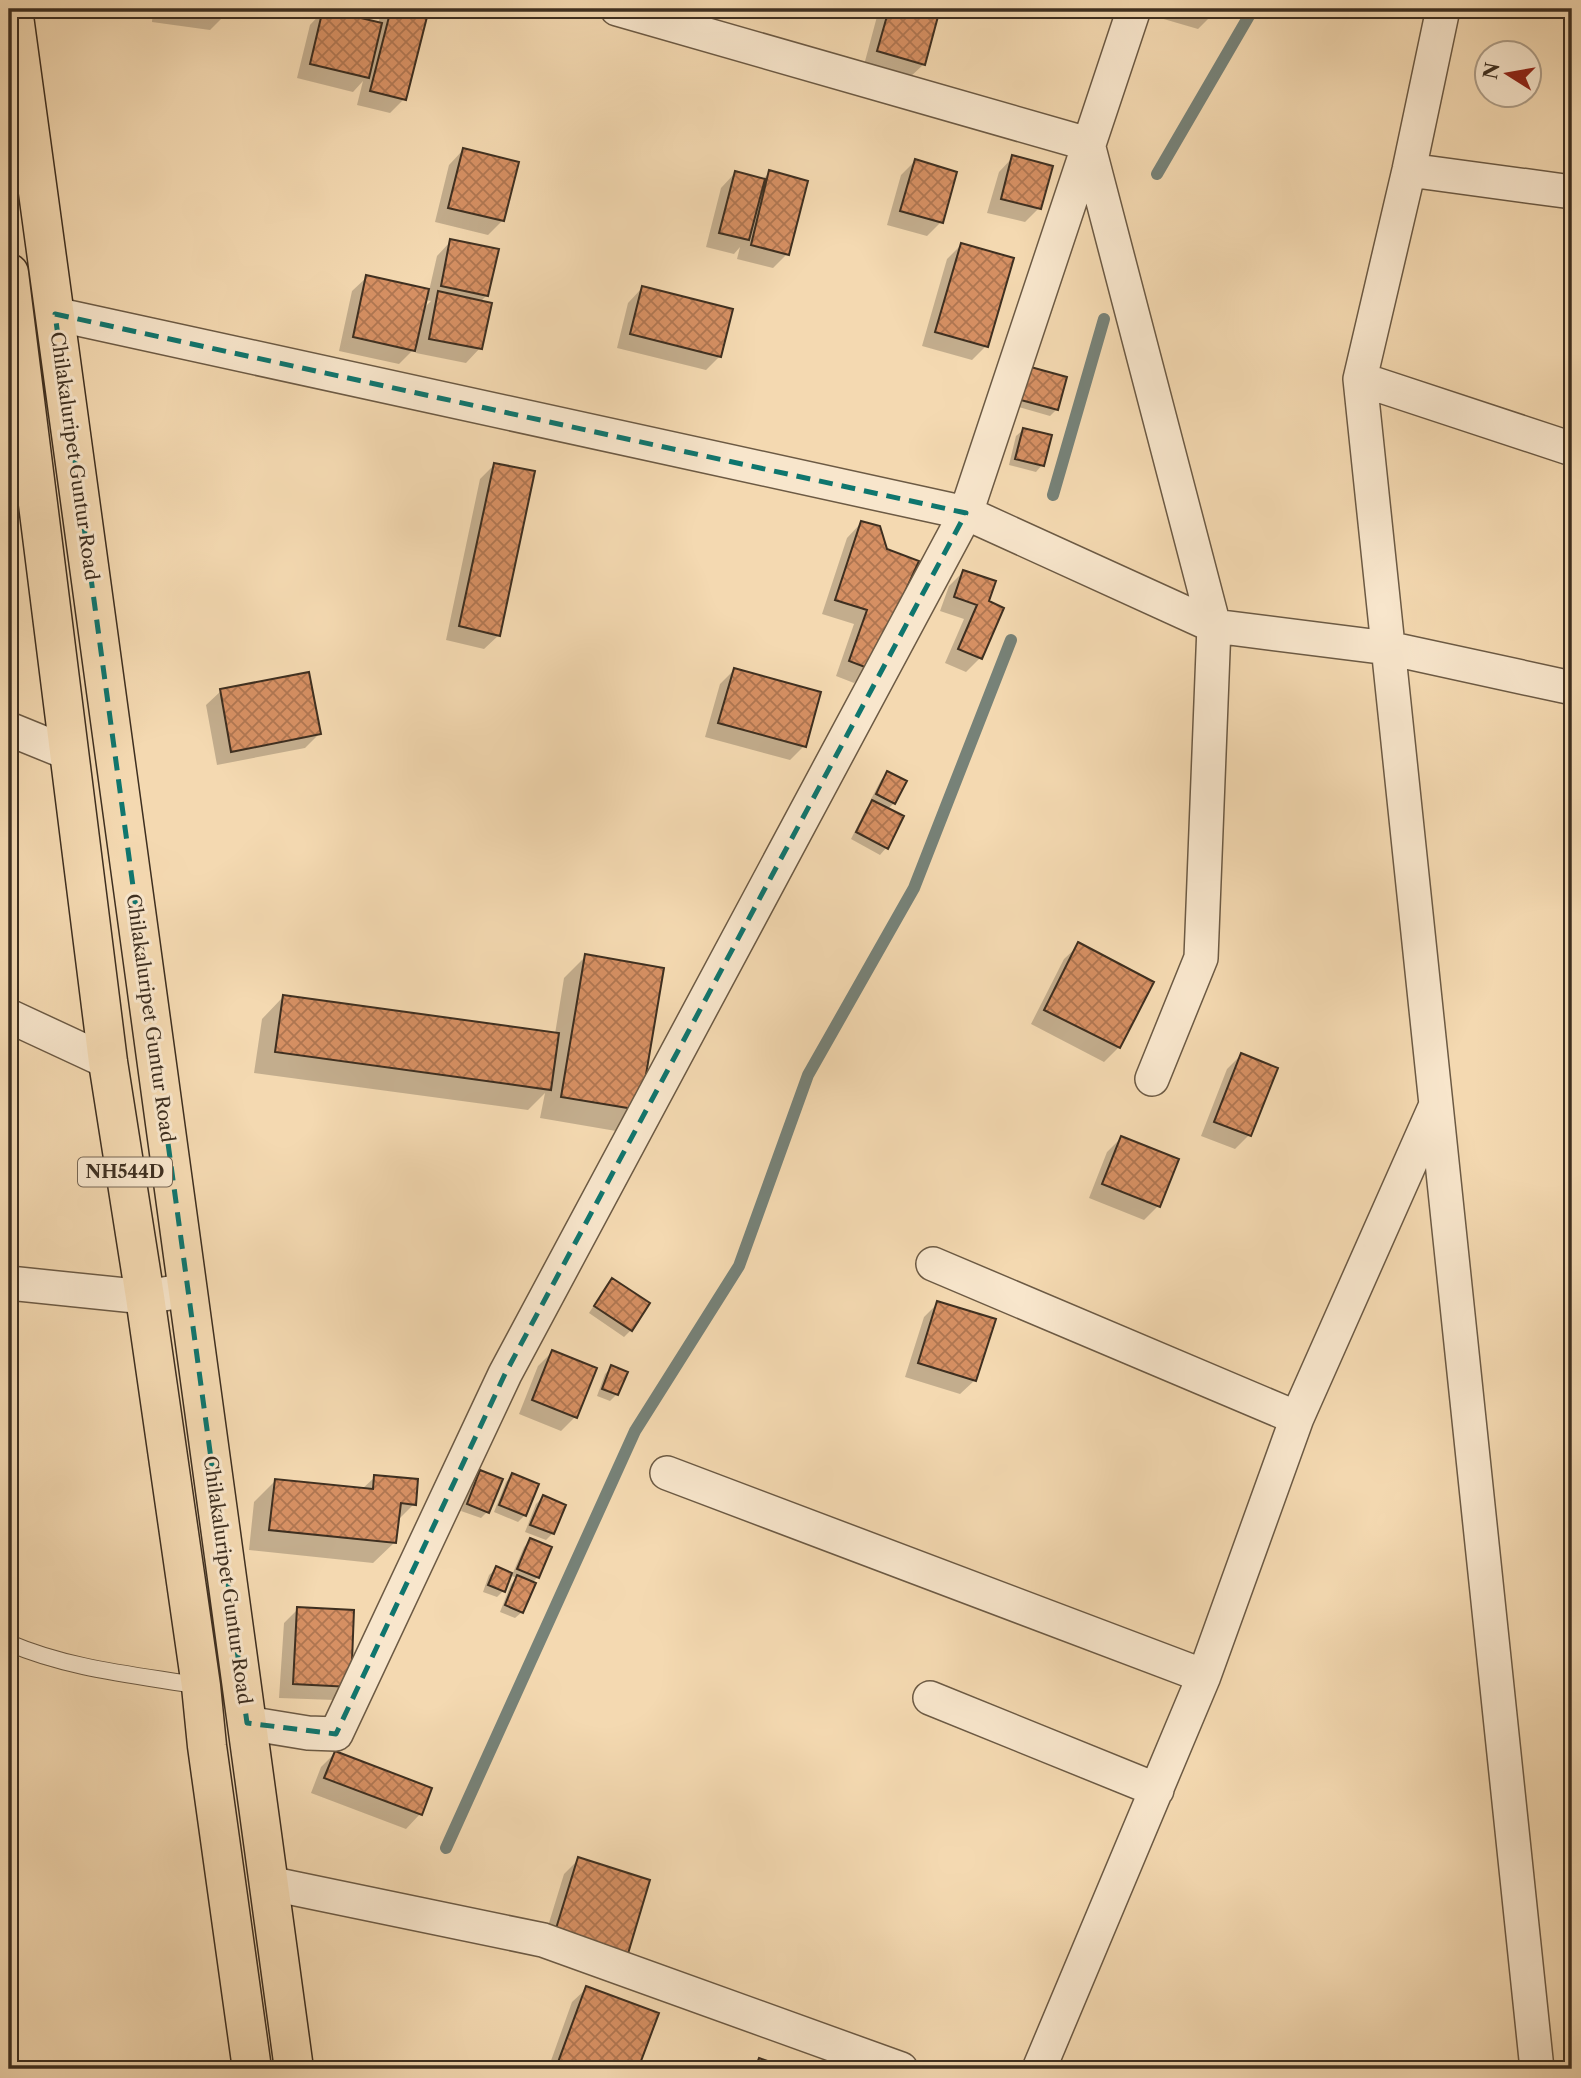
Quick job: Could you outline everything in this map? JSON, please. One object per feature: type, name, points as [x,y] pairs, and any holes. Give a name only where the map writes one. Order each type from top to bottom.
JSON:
[{"type":"highway","name":"Chilakaluripet Guntur Road","points":[[13,9],[294,2069]]},
{"type":"highway","name":"NH544D","points":[[9,273],[108,1062],[201,1686],[206,1746],[252,2069]]},
{"type":"street","points":[[617,9],[1088,144]]},
{"type":"street","points":[[247,1723],[308,1733],[336,1734],[505,1374],[966,513],[1134,9]]},
{"type":"street","points":[[1443,9],[1360,379],[1537,2069]]},
{"type":"street","points":[[1088,144],[1214,626],[1201,958],[1152,1079]]},
{"type":"street","points":[[1409,170],[1572,192]]},
{"type":"street","points":[[55,314],[966,513],[1214,626],[1388,648],[1572,688]]},
{"type":"street","points":[[1360,379],[1572,449]]},
{"type":"street","points":[[9,729],[68,753]]},
{"type":"street","points":[[9,1016],[108,1062]]},
{"type":"street","points":[[1039,2069],[1204,1676],[1297,1418],[1436,1105]]},
{"type":"street","points":[[933,1264],[1297,1418]]},
{"type":"street","points":[[9,1283],[145,1297],[188,1290]]},
{"type":"street","points":[[667,1473],[1204,1676]]},
{"type":"street","points":[[930,1698],[1157,1790]]},
{"type":"street","points":[[268,1883],[543,1940],[901,2069]]},
{"type":"lane","points":[[9,1643],[79,1666],[201,1686]]},
{"type":"highlighted area","points":[[55,314],[966,513],[505,1374],[336,1734],[247,1723]]},
{"type":"building","points":[[169,9],[227,9],[226,17]]},
{"type":"building","points":[[323,9],[382,23],[369,78],[310,64]]},
{"type":"building","points":[[391,9],[429,9],[406,100],[370,91]]},
{"type":"building","points":[[889,9],[940,9],[925,65],[877,51]]},
{"type":"building","points":[[1191,9],[1216,9],[1213,16]]},
{"type":"building","points":[[463,148],[519,162],[504,221],[448,208]]},
{"type":"building","points":[[1012,155],[1053,166],[1041,209],[1001,199]]},
{"type":"building","points":[[915,159],[957,172],[943,223],[900,211]]},
{"type":"building","points":[[769,170],[808,181],[789,255],[751,245]]},
{"type":"building","points":[[735,171],[765,179],[749,240],[719,233]]},
{"type":"building","points":[[450,239],[499,249],[488,296],[441,286]]},
{"type":"building","points":[[961,243],[1014,258],[988,347],[935,332]]},
{"type":"building","points":[[366,275],[429,289],[415,351],[353,337]]},
{"type":"building","points":[[642,286],[733,309],[721,357],[630,334]]},
{"type":"building","points":[[438,291],[492,303],[482,349],[429,339]]},
{"type":"building","points":[[1027,366],[1067,377],[1058,410],[1017,399]]},
{"type":"building","points":[[1023,428],[1052,435],[1044,466],[1015,459]]},
{"type":"building","points":[[494,463],[535,471],[500,636],[459,626]]},
{"type":"building","points":[[861,521],[880,526],[887,549],[919,561],[870,669],[849,661],[867,610],[835,600]]},
{"type":"building","points":[[963,570],[996,581],[989,601],[1004,608],[982,659],[958,649],[977,605],[954,597]]},
{"type":"building","points":[[734,668],[821,692],[806,747],[718,723]]},
{"type":"building","points":[[309,672],[321,734],[231,752],[220,689]]},
{"type":"building","points":[[887,771],[907,781],[895,804],[876,794]]},
{"type":"building","points":[[872,800],[904,816],[888,849],[856,832]]},
{"type":"building","points":[[1078,942],[1154,982],[1120,1048],[1044,1010]]},
{"type":"building","points":[[585,954],[664,968],[640,1110],[561,1097]]},
{"type":"building","points":[[283,995],[559,1033],[551,1090],[275,1052]]},
{"type":"building","points":[[1241,1053],[1278,1068],[1251,1136],[1214,1122]]},
{"type":"building","points":[[1121,1136],[1179,1159],[1160,1207],[1102,1184]]},
{"type":"building","points":[[612,1278],[650,1303],[632,1331],[594,1306]]},
{"type":"building","points":[[937,1301],[996,1319],[976,1381],[918,1363]]},
{"type":"building","points":[[552,1350],[597,1368],[577,1418],[532,1400]]},
{"type":"building","points":[[611,1365],[628,1372],[618,1395],[602,1389]]},
{"type":"building","points":[[480,1470],[503,1479],[489,1513],[467,1504]]},
{"type":"building","points":[[512,1473],[539,1484],[526,1516],[499,1505]]},
{"type":"building","points":[[374,1475],[418,1479],[416,1505],[401,1503],[396,1543],[269,1530],[275,1479],[373,1489]]},
{"type":"building","points":[[543,1495],[566,1505],[554,1534],[530,1525]]},
{"type":"building","points":[[530,1538],[552,1547],[539,1578],[517,1569]]},
{"type":"building","points":[[496,1566],[512,1573],[505,1592],[488,1585]]},
{"type":"building","points":[[517,1575],[536,1583],[523,1613],[505,1605]]},
{"type":"building","points":[[297,1607],[354,1610],[351,1687],[293,1684]]},
{"type":"building","points":[[335,1751],[432,1788],[422,1815],[324,1778]]},
{"type":"building","points":[[578,1857],[650,1880],[627,1957],[554,1935]]},
{"type":"building","points":[[586,1986],[659,2013],[638,2069],[569,2069],[557,2065]]},
{"type":"building","points":[[759,2058],[791,2069],[755,2069]]},
{"type":"waterway","points":[[1157,174],[1253,9]]},
{"type":"waterway","points":[[1053,495],[1104,319]]},
{"type":"waterway","points":[[446,1848],[635,1431],[739,1266],[808,1075],[914,888],[1011,640]]}]
